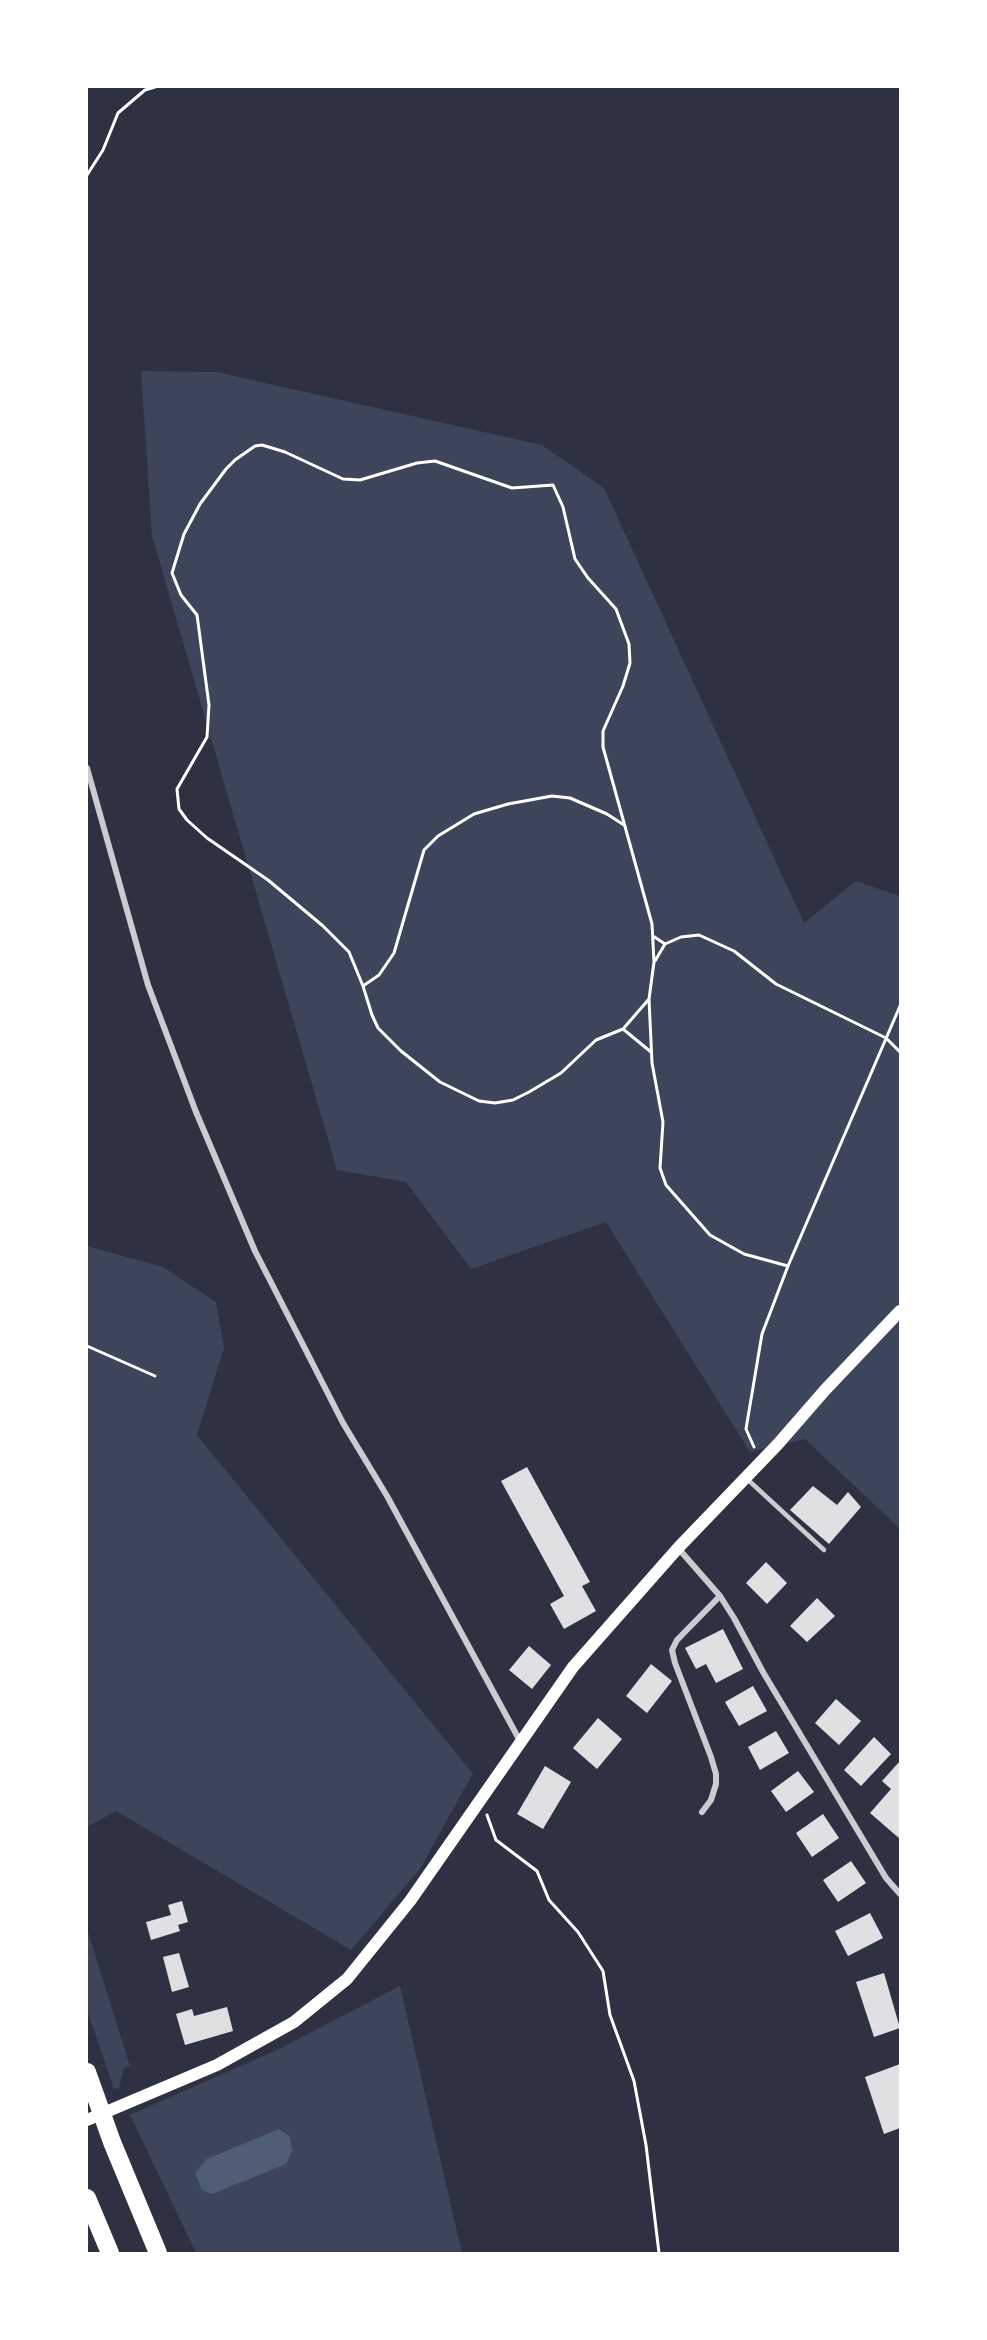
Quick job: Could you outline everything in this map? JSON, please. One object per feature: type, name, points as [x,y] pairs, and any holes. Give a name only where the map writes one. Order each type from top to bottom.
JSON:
[{"type":"highway","points":[[87,2072],[112,2142],[158,2253]]},
{"type":"highway","points":[[87,2198],[110,2253]]},
{"type":"main road","points":[[87,2120],[217,2065],[294,2022],[347,1979],[410,1901],[573,1666],[678,1548],[900,1311]]},
{"type":"street","points":[[87,768],[148,985],[196,1112],[255,1251],[343,1423],[387,1496],[520,1741]]},
{"type":"street","points":[[678,1548],[720,1596],[886,1878],[900,1894]]},
{"type":"street","points":[[702,1812],[711,1800],[716,1784],[716,1774],[672,1650],[677,1640],[720,1596]]},
{"type":"lane","points":[[746,1478],[824,1550]]},
{"type":"path","points":[[87,175],[103,150],[118,113],[145,90],[156,87]]},
{"type":"path","points":[[649,999],[623,1029],[596,1040],[561,1073],[513,1100],[495,1103],[479,1101],[440,1082],[400,1051],[378,1028],[349,952],[323,926],[268,880],[207,838],[187,820],[179,809],[177,789],[207,737],[209,705],[197,615],[181,594],[172,573],[184,534],[200,504],[235,460],[255,446],[262,445],[285,452],[343,479],[360,480],[417,463],[435,461],[512,488],[553,485],[563,507],[575,560],[616,609],[629,644],[630,663],[623,686],[603,731],[603,747],[652,924],[654,962],[649,999],[651,1052],[663,1122],[660,1168],[666,1185],[710,1235],[744,1254],[788,1266]]},
{"type":"path","points":[[363,986],[379,975],[394,953],[424,850],[438,836],[474,814],[508,804],[552,796],[570,798],[607,814],[625,826]]},
{"type":"path","points":[[654,962],[665,944],[681,937],[699,935],[734,951],[776,984],[886,1038],[900,1052]]},
{"type":"path","points":[[653,936],[665,944]]},
{"type":"path","points":[[760,1463],[746,1429],[762,1334],[788,1266],[900,1006]]},
{"type":"path","points":[[623,1029],[651,1052]]},
{"type":"path","points":[[87,1346],[155,1376]]},
{"type":"path","points":[[481,1801],[496,1840],[537,1871],[549,1900],[578,1932],[603,1971],[610,2015],[634,2080],[646,2145],[659,2253]]},
{"type":"shaded area","points":[[141,371],[216,372],[542,445],[604,488],[804,923],[856,881],[900,896],[900,1529],[805,1439],[750,1452],[606,1222],[471,1269],[406,1182],[337,1170],[152,536]]},
{"type":"shaded area","points":[[87,1246],[163,1267],[216,1302],[224,1348],[197,1435],[474,1775],[420,1869],[351,1950],[116,1811],[87,1827]]},
{"type":"shaded area","points":[[87,1929],[130,2066],[124,2068],[119,2088],[114,2089],[87,2010]]},
{"type":"shaded area","points":[[400,1986],[462,2253],[196,2253],[130,2115],[277,2050]]},
{"type":"shaded area","points":[[279,2129],[290,2137],[292,2151],[286,2164],[212,2194],[202,2190],[195,2173],[207,2159]]},
{"type":"building","points":[[527,1467],[590,1582],[582,1586],[596,1611],[564,1629],[550,1604],[564,1596],[501,1481]]},
{"type":"building","points":[[813,1486],[837,1505],[848,1492],[861,1507],[829,1544],[790,1510]]},
{"type":"building","points":[[766,1562],[787,1583],[767,1604],[746,1583]]},
{"type":"building","points":[[817,1598],[835,1616],[807,1642],[790,1626]]},
{"type":"building","points":[[723,1629],[743,1669],[716,1683],[706,1664],[696,1669],[685,1648]]},
{"type":"building","points":[[529,1646],[551,1665],[532,1689],[509,1670]]},
{"type":"building","points":[[651,1664],[672,1681],[647,1713],[626,1696]]},
{"type":"building","points":[[753,1686],[767,1711],[739,1726],[725,1702]]},
{"type":"building","points":[[836,1699],[861,1721],[839,1745],[815,1723]]},
{"type":"building","points":[[598,1718],[622,1739],[597,1769],[573,1748]]},
{"type":"building","points":[[776,1731],[789,1753],[760,1770],[748,1747]]},
{"type":"building","points":[[874,1737],[891,1754],[861,1786],[844,1770]]},
{"type":"building","points":[[900,1761],[900,1839],[870,1813],[891,1789],[882,1781]]},
{"type":"building","points":[[545,1766],[571,1782],[543,1829],[517,1814]]},
{"type":"building","points":[[798,1771],[814,1792],[786,1812],[771,1791]]},
{"type":"building","points":[[823,1814],[839,1838],[812,1857],[796,1833]]},
{"type":"building","points":[[851,1861],[866,1883],[838,1902],[823,1880]]},
{"type":"building","points":[[182,1901],[188,1922],[178,1925],[180,1931],[151,1940],[146,1922],[171,1915],[168,1905]]},
{"type":"building","points":[[870,1913],[883,1938],[848,1956],[835,1931]]},
{"type":"building","points":[[179,1953],[189,1987],[172,1992],[163,1957]]},
{"type":"building","points":[[884,1973],[900,2028],[874,2037],[856,1982]]},
{"type":"building","points":[[227,2007],[233,2031],[185,2045],[176,2014],[192,2009],[194,2016]]},
{"type":"building","points":[[900,2064],[900,2128],[884,2134],[865,2077]]}]
